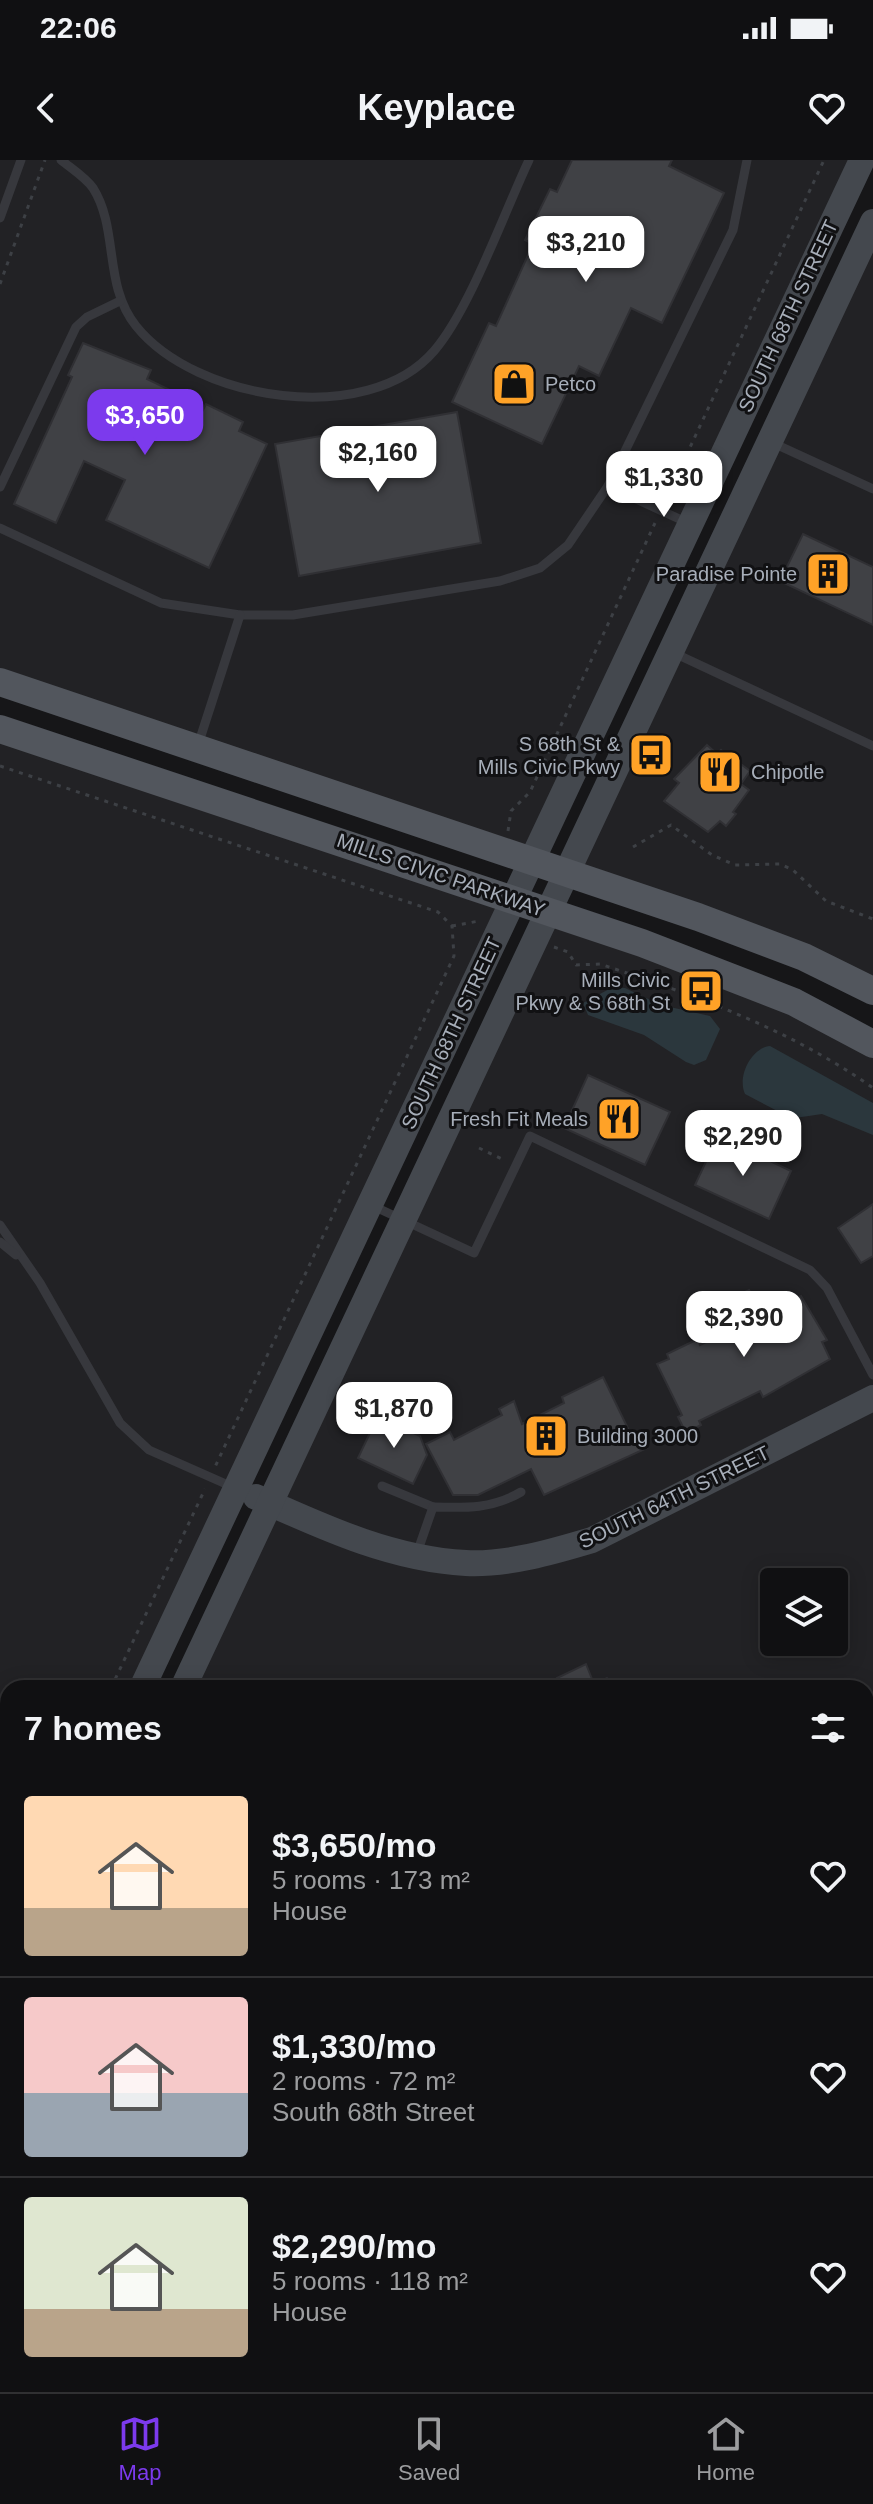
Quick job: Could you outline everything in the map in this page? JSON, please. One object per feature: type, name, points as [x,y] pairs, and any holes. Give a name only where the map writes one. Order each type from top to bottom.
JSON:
[{"type":"main road","points":[[0,682],[569,871],[804,957],[873,991]]},
{"type":"main road","name":"MILLS CIVIC PARKWAY","points":[[0,729],[551,912],[755,986],[833,1021],[873,1044]]},
{"type":"street","name":"SOUTH 68TH STREET","points":[[146,1680],[862,160]]},
{"type":"street","name":"SOUTH 68TH STREET","points":[[187,1680],[551,912],[873,222]]},
{"type":"street","name":"SOUTH 64TH STREET","points":[[238,1489],[335,1532],[416,1556],[479,1562],[548,1553],[592,1540],[873,1398]]},
{"type":"lane","points":[[0,218],[21,160]]},
{"type":"lane","points":[[61,160],[87,180],[98,197],[120,301],[138,328],[158,346],[199,371],[243,390],[299,396],[340,394],[373,387],[406,374],[441,342],[529,160]]},
{"type":"lane","points":[[0,528],[161,603],[240,615],[293,615],[519,576],[540,568],[568,545],[608,486],[733,230],[747,160]]},
{"type":"lane","points":[[0,487],[76,327],[87,317],[120,301]]},
{"type":"lane","points":[[770,441],[873,489]]},
{"type":"lane","points":[[608,486],[690,524]]},
{"type":"lane","points":[[198,746],[240,615]]},
{"type":"lane","points":[[671,651],[873,746]]},
{"type":"lane","points":[[371,1205],[474,1253],[530,1136],[810,1270],[827,1288],[873,1375]]},
{"type":"lane","points":[[0,1225],[40,1283],[120,1423],[149,1450],[238,1489]]},
{"type":"lane","points":[[0,1239],[25,1262]]},
{"type":"lane","points":[[382,1486],[433,1507],[471,1509],[502,1503],[521,1492]]},
{"type":"lane","points":[[416,1556],[433,1507]]},
{"type":"path","points":[[0,284],[45,160]]},
{"type":"path","points":[[512,819],[511,811],[530,792],[824,160]]},
{"type":"path","points":[[0,766],[438,912],[452,926],[454,956],[230,1435]]},
{"type":"path","points":[[633,847],[671,825],[712,855],[735,865],[780,864],[793,870],[826,901],[873,919]]},
{"type":"path","points":[[452,926],[474,920]]},
{"type":"path","points":[[568,952],[576,965],[600,964],[767,1025],[844,1067],[873,1088]]},
{"type":"path","points":[[479,1148],[516,1165]]},
{"type":"path","points":[[115,1680],[193,1515]]},
{"type":"shaded area","points":[[0,160],[862,160],[531,858],[0,682]]},
{"type":"shaded area","points":[[873,222],[873,991],[569,871]]},
{"type":"shaded area","points":[[0,729],[514,899],[146,1680],[0,1680]]},
{"type":"shaded area","points":[[551,912],[873,1044],[873,1680],[187,1680]]},
{"type":"shaded area","points":[[613,987],[625,988],[661,1005],[710,1016],[720,1029],[706,1060],[694,1065],[686,1062],[644,1035],[588,1015],[583,1003]]},
{"type":"shaded area","points":[[770,1046],[873,1103],[873,1135],[822,1114],[795,1118],[785,1115],[745,1094],[743,1080],[747,1064],[757,1052]]},
{"type":"building","points":[[572,160],[672,160],[669,166],[724,193],[662,323],[631,308],[599,376],[579,366],[542,444],[452,402],[489,323],[496,326],[533,244],[525,240],[550,189],[557,192]]},
{"type":"building","points":[[83,343],[151,370],[147,379],[178,394],[175,400],[202,412],[206,404],[243,422],[239,431],[267,444],[209,568],[106,520],[125,480],[84,461],[56,523],[14,504],[72,377],[68,375]]},
{"type":"building","points":[[457,412],[481,543],[299,576],[275,444]]},
{"type":"building","name":"Paradise Pointe","points":[[803,534],[873,567],[873,625],[780,581]]},
{"type":"building","points":[[707,745],[717,754],[721,750],[736,765],[738,762],[750,771],[741,784],[749,790],[733,812],[736,814],[726,826],[720,821],[708,832],[664,801],[679,783],[674,779]]},
{"type":"building","points":[[588,1075],[670,1112],[645,1165],[564,1128]]},
{"type":"building","points":[[718,1136],[791,1171],[769,1219],[695,1185]]},
{"type":"building","points":[[873,1204],[873,1256],[861,1263],[838,1228]]},
{"type":"building","points":[[749,1290],[761,1315],[801,1296],[827,1340],[822,1342],[830,1359],[763,1397],[760,1391],[699,1421],[701,1425],[686,1433],[678,1417],[682,1415],[657,1364],[669,1359],[667,1354],[698,1339],[700,1345],[736,1327],[724,1302]]},
{"type":"building","name":"Building 3000","points":[[603,1377],[634,1441],[642,1437],[647,1448],[544,1495],[531,1469],[478,1495],[453,1495],[426,1444],[450,1432],[454,1440],[502,1415],[499,1409],[514,1401],[522,1424],[564,1403],[562,1397]]},
{"type":"building","points":[[378,1416],[420,1436],[427,1455],[413,1484],[358,1458]]},
{"type":"building","points":[[586,1664],[592,1680],[558,1680]]},
{"type":"place","name":"Petco","points":[[514,384]]},
{"type":"place","name":"Paradise Pointe","points":[[828,574]]},
{"type":"place","name":"S 68th St & Mills Civic Pkwy","points":[[651,755]]},
{"type":"place","name":"Chipotle","points":[[720,772]]},
{"type":"place","name":"Mills Civic Pkwy & S 68th St","points":[[701,991]]},
{"type":"place","name":"Fresh Fit Meals","points":[[619,1119]]},
{"type":"place","name":"Building 3000","points":[[546,1436]]}]
